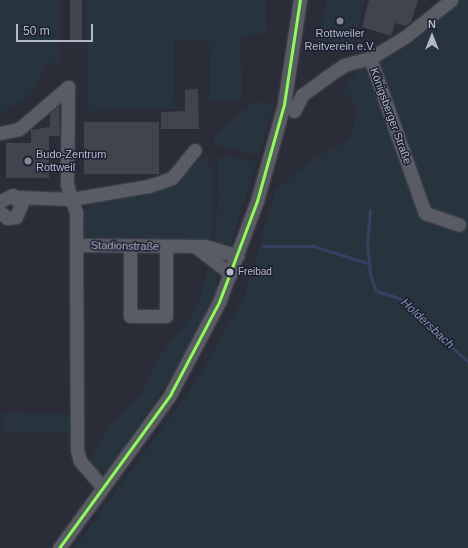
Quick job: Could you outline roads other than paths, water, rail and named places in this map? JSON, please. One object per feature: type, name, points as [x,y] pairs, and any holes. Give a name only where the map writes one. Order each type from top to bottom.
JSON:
[{"type":"street","points":[[59,548],[102,486],[170,395],[231,274],[238,256],[284,104],[300,0]]},
{"type":"street","name":"Königsberger Straße","points":[[451,0],[406,37],[370,58],[425,213],[459,225]]},
{"type":"street","points":[[294,111],[302,96],[325,78],[344,65],[370,58]]},
{"type":"street","name":"Stadionstraße","points":[[0,133],[19,130],[68,87],[67,184],[76,212],[76,245],[196,247],[238,256]]},
{"type":"street","points":[[5,196],[72,198],[149,186],[172,178],[195,150]]},
{"type":"street","points":[[0,212],[7,218],[19,214],[22,205],[5,196]]},
{"type":"street","points":[[76,245],[77,450],[80,461],[102,486]]},
{"type":"street","points":[[130,246],[130,316],[166,316],[166,246]]},
{"type":"street","points":[[196,247],[231,274]]},
{"type":"waterway","name":"Holdersbach","points":[[370,210],[367,244],[370,274],[376,291],[399,298],[468,362]]},
{"type":"waterway","name":"Holdersbach","points":[[263,246],[313,246],[370,264]]},
{"type":"place","name":"Rottweiler Reitverein e.V.","points":[[340,21]]},
{"type":"place","name":"Budo-Zentrum Rottweil","points":[[28,161]]},
{"type":"place","name":"Freibad","points":[[230,272]]}]
